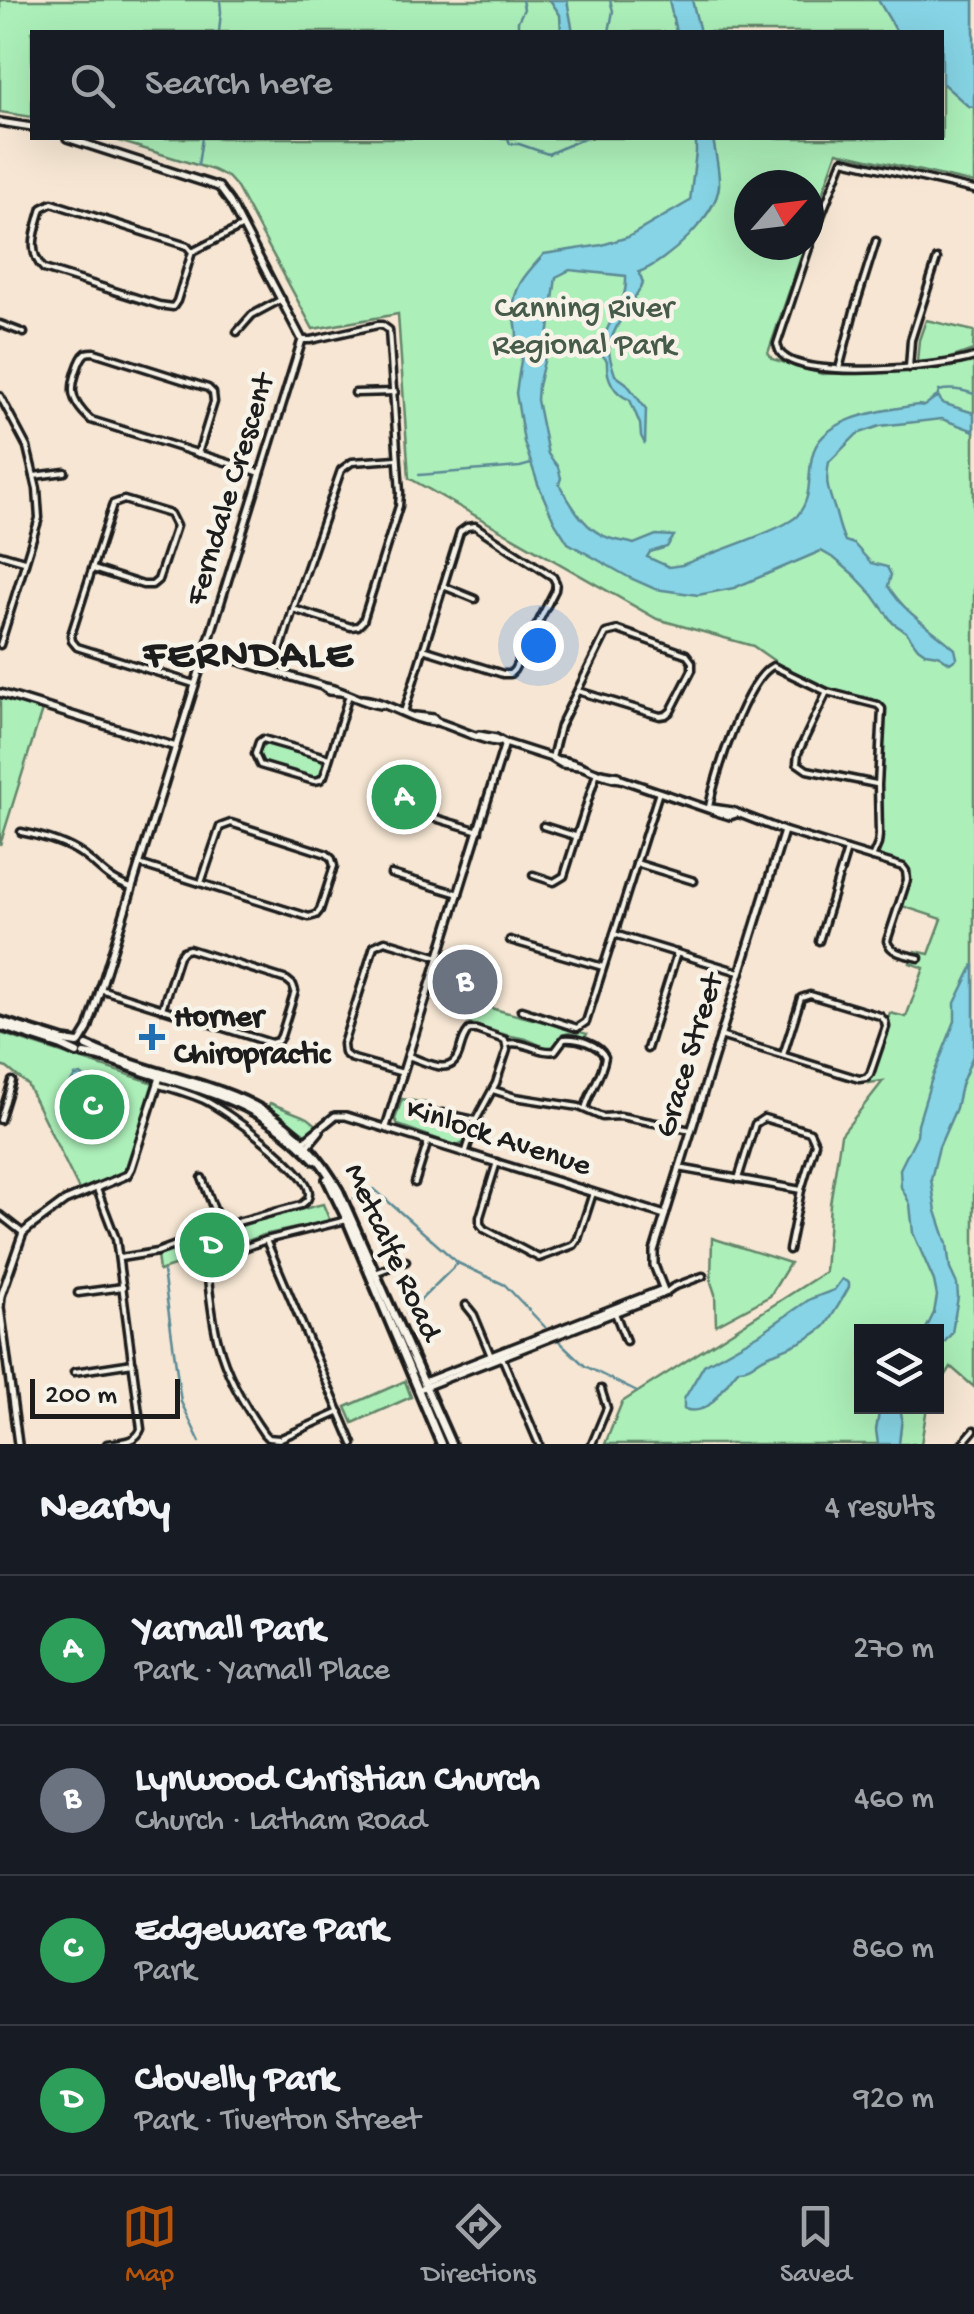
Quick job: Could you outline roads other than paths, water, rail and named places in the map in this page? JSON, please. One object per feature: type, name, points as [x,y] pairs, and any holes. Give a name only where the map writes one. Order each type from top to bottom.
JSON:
[{"type":"main road","name":"Metcalfe Road","points":[[0,1024],[64,1041],[160,1077],[234,1095],[272,1115],[329,1173],[451,1444]]},
{"type":"main road","name":"Metcalfe Road","points":[[422,1386],[441,1444]]},
{"type":"street","points":[[0,130],[0,122],[30,127]]},
{"type":"street","name":"Ferndale Crescent","points":[[73,140],[214,184],[225,194],[302,340],[82,1047]]},
{"type":"street","points":[[974,190],[843,160],[812,238],[778,344],[780,354],[787,359],[823,369],[909,368],[974,357]]},
{"type":"street","points":[[192,252],[188,246],[52,203],[42,208],[33,244],[40,266],[158,306],[173,306],[192,252],[243,226]]},
{"type":"street","points":[[839,368],[876,241]]},
{"type":"street","points":[[909,368],[911,340],[937,259]]},
{"type":"street","points":[[237,332],[252,315],[282,299]]},
{"type":"street","points":[[0,324],[24,332]]},
{"type":"street","points":[[293,609],[351,626],[363,621],[400,493],[387,328],[378,325],[302,340]]},
{"type":"street","points":[[198,454],[214,402],[208,388],[94,352],[84,355],[73,388],[87,417],[198,454],[261,474]]},
{"type":"street","points":[[356,394],[395,392]]},
{"type":"street","points":[[0,396],[27,447],[39,518],[3,624],[0,646]]},
{"type":"street","points":[[274,671],[341,470],[352,462],[398,458]]},
{"type":"street","points":[[34,476],[65,472]]},
{"type":"street","points":[[93,570],[152,586],[158,580],[176,526],[170,514],[124,500],[113,504],[72,636],[72,642],[77,647],[195,684]]},
{"type":"street","points":[[404,712],[423,649],[442,586],[460,532],[467,526],[475,526],[556,583],[510,674],[423,649]]},
{"type":"street","points":[[0,554],[26,562]]},
{"type":"street","points":[[442,586],[475,599]]},
{"type":"street","points":[[555,759],[560,726],[606,633],[618,630],[686,654],[692,662],[692,670],[666,715],[578,691]]},
{"type":"street","points":[[206,651],[377,701],[415,716],[433,718],[903,867],[907,880],[887,941],[894,951],[919,958]]},
{"type":"street","points":[[710,808],[724,749],[757,682],[766,670],[776,667],[827,692],[882,709],[879,835],[872,858]]},
{"type":"street","points":[[827,692],[797,763],[807,770],[878,784]]},
{"type":"street","points":[[0,693],[176,747]]},
{"type":"street","points":[[329,758],[263,739],[255,754],[260,765],[320,780],[324,776],[350,695]]},
{"type":"street","points":[[386,1128],[503,742]]},
{"type":"street","points":[[532,876],[561,880],[599,773]]},
{"type":"street","points":[[418,813],[421,791],[394,783],[386,796],[391,805],[478,832]]},
{"type":"street","points":[[521,1010],[577,1028],[586,1022],[659,792]]},
{"type":"street","points":[[139,864],[309,918],[320,910],[334,866],[327,854],[225,823],[220,827],[202,883]]},
{"type":"street","points":[[543,826],[575,836]]},
{"type":"street","name":"Grace Street","points":[[666,1291],[653,1260],[784,831]]},
{"type":"street","points":[[20,832],[72,849],[110,880],[131,888]]},
{"type":"street","points":[[818,941],[846,850]]},
{"type":"street","points":[[636,864],[694,880]]},
{"type":"street","points":[[391,874],[459,894]]},
{"type":"street","points":[[614,934],[740,972]]},
{"type":"street","points":[[510,940],[603,968]]},
{"type":"street","points":[[403,1073],[350,1058],[342,1044],[374,946],[385,941],[439,957]]},
{"type":"street","points":[[100,989],[162,1010],[271,1043],[281,1036],[295,991],[287,980],[189,949],[179,956],[162,1010]]},
{"type":"street","points":[[647,1049],[677,953]]},
{"type":"street","points":[[720,1036],[859,1079],[870,1074],[886,1021],[880,1016],[805,996],[801,998],[783,1055]]},
{"type":"street","points":[[408,1056],[438,1066],[455,1064],[469,1030],[549,1053],[570,1038],[600,1049],[605,1056],[585,1109]]},
{"type":"street","points":[[466,1152],[476,1120],[494,1090],[507,1044]]},
{"type":"street","points":[[18,1444],[0,1307],[23,1233],[65,1202],[120,1180],[131,1168],[160,1077],[207,1101],[276,1150],[307,1185],[310,1194],[301,1205],[157,1252],[120,1258]]},
{"type":"street","points":[[0,1120],[12,1081]]},
{"type":"street","points":[[494,1090],[585,1109],[602,1117],[620,1116],[691,1130]]},
{"type":"street","points":[[431,1115],[442,1112],[476,1120]]},
{"type":"street","name":"Kinlock Avenue","points":[[304,1145],[335,1116],[346,1116],[665,1215]]},
{"type":"street","points":[[738,1178],[756,1124],[764,1118],[810,1132],[814,1137],[789,1250]]},
{"type":"street","points":[[415,1183],[428,1141]]},
{"type":"street","points":[[497,1162],[480,1224],[484,1230],[539,1258],[574,1245],[593,1192]]},
{"type":"street","points":[[679,1168],[801,1190]]},
{"type":"street","points":[[202,1178],[221,1228]]},
{"type":"street","points":[[97,1189],[120,1258],[141,1430],[132,1440],[108,1444]]},
{"type":"street","points":[[0,1215],[23,1233]]},
{"type":"street","points":[[340,1412],[279,1438],[268,1438],[227,1367],[216,1331],[208,1266],[218,1257],[266,1240],[349,1219]]},
{"type":"street","points":[[266,1240],[354,1444]]},
{"type":"street","points":[[373,1274],[406,1262]]},
{"type":"street","points":[[422,1386],[703,1276]]},
{"type":"street","points":[[78,1294],[123,1287]]},
{"type":"street","points":[[466,1306],[474,1315],[492,1358]]},
{"type":"street","points":[[614,1311],[626,1341]]},
{"type":"street","points":[[501,1355],[539,1444]]},
{"type":"street","points":[[74,1372],[133,1363]]},
{"type":"street","points":[[592,1444],[607,1408],[601,1388]]},
{"type":"street","points":[[962,1444],[974,1430]]},
{"type":"water","points":[[550,0],[567,0],[573,30],[561,30],[560,15]]},
{"type":"water","points":[[669,0],[692,0],[700,30],[676,30]]},
{"type":"water","points":[[878,0],[974,0],[974,107],[944,85],[944,30],[896,30]]},
{"type":"water","points":[[696,140],[713,140],[719,180],[716,198],[688,236],[663,259],[639,272],[643,283],[610,342],[615,375],[646,409],[645,444],[630,400],[612,385],[603,356],[606,332],[622,300],[626,276],[570,270],[556,277],[537,400],[548,454],[561,478],[559,484],[580,516],[600,534],[634,544],[656,535],[674,536],[667,547],[650,552],[647,557],[669,567],[682,565],[761,535],[797,516],[807,495],[818,443],[841,424],[873,413],[924,406],[936,397],[942,403],[974,413],[974,431],[942,419],[880,426],[857,434],[829,462],[828,470],[829,492],[845,541],[854,544],[871,563],[887,567],[891,575],[888,586],[895,596],[955,649],[957,658],[950,663],[918,648],[853,574],[821,551],[734,588],[698,595],[655,589],[630,578],[568,543],[554,521],[524,442],[516,393],[522,354],[516,344],[516,294],[544,254],[628,237],[690,201]]},
{"type":"water","points":[[974,964],[974,1053],[931,1179],[950,1269],[957,1284],[952,1333],[944,1343],[944,1324],[928,1324],[937,1296],[913,1233],[900,1169],[917,1135],[931,1081],[955,1021],[955,1003]]},
{"type":"water","points":[[81,1075],[96,1117],[86,1131],[80,1124],[70,1084],[75,1076]]},
{"type":"water","points":[[842,1279],[849,1287],[824,1327],[739,1369],[710,1405],[694,1411],[684,1409],[684,1399],[704,1365],[810,1299],[834,1290]]},
{"type":"water","points":[[879,1414],[901,1414],[899,1444],[878,1444]]},
{"type":"waterway","points":[[219,30],[220,0]]},
{"type":"waterway","points":[[518,30],[524,9],[522,0]]},
{"type":"waterway","points":[[609,30],[613,11],[610,0]]},
{"type":"waterway","points":[[198,165],[202,140]]},
{"type":"waterway","points":[[509,140],[510,144],[548,154],[580,140]]},
{"type":"waterway","points":[[937,398],[939,391],[947,390],[974,394]]},
{"type":"waterway","points":[[419,475],[531,464]]},
{"type":"waterway","points":[[354,1198],[374,1189],[458,1263],[505,1285],[545,1327]]},
{"type":"waterway","points":[[406,1314],[458,1263]]},
{"type":"waterway","points":[[163,1271],[181,1402],[200,1442]]},
{"type":"waterway","points":[[559,1341],[585,1366],[637,1392]]},
{"type":"place","name":"Yarnall Park","points":[[404,797]]},
{"type":"place","name":"Lynwood Christian Church","points":[[465,982]]},
{"type":"place","name":"Horner Chiropractic","points":[[152,1037]]},
{"type":"place","name":"Edgeware Park","points":[[92,1107]]},
{"type":"place","name":"Clovelly Park","points":[[212,1245]]},
{"type":"district","name":"FERNDALE","points":[[249,657]]},
{"type":"park label","name":"Canning River Regional Park","points":[[584,328]]}]
